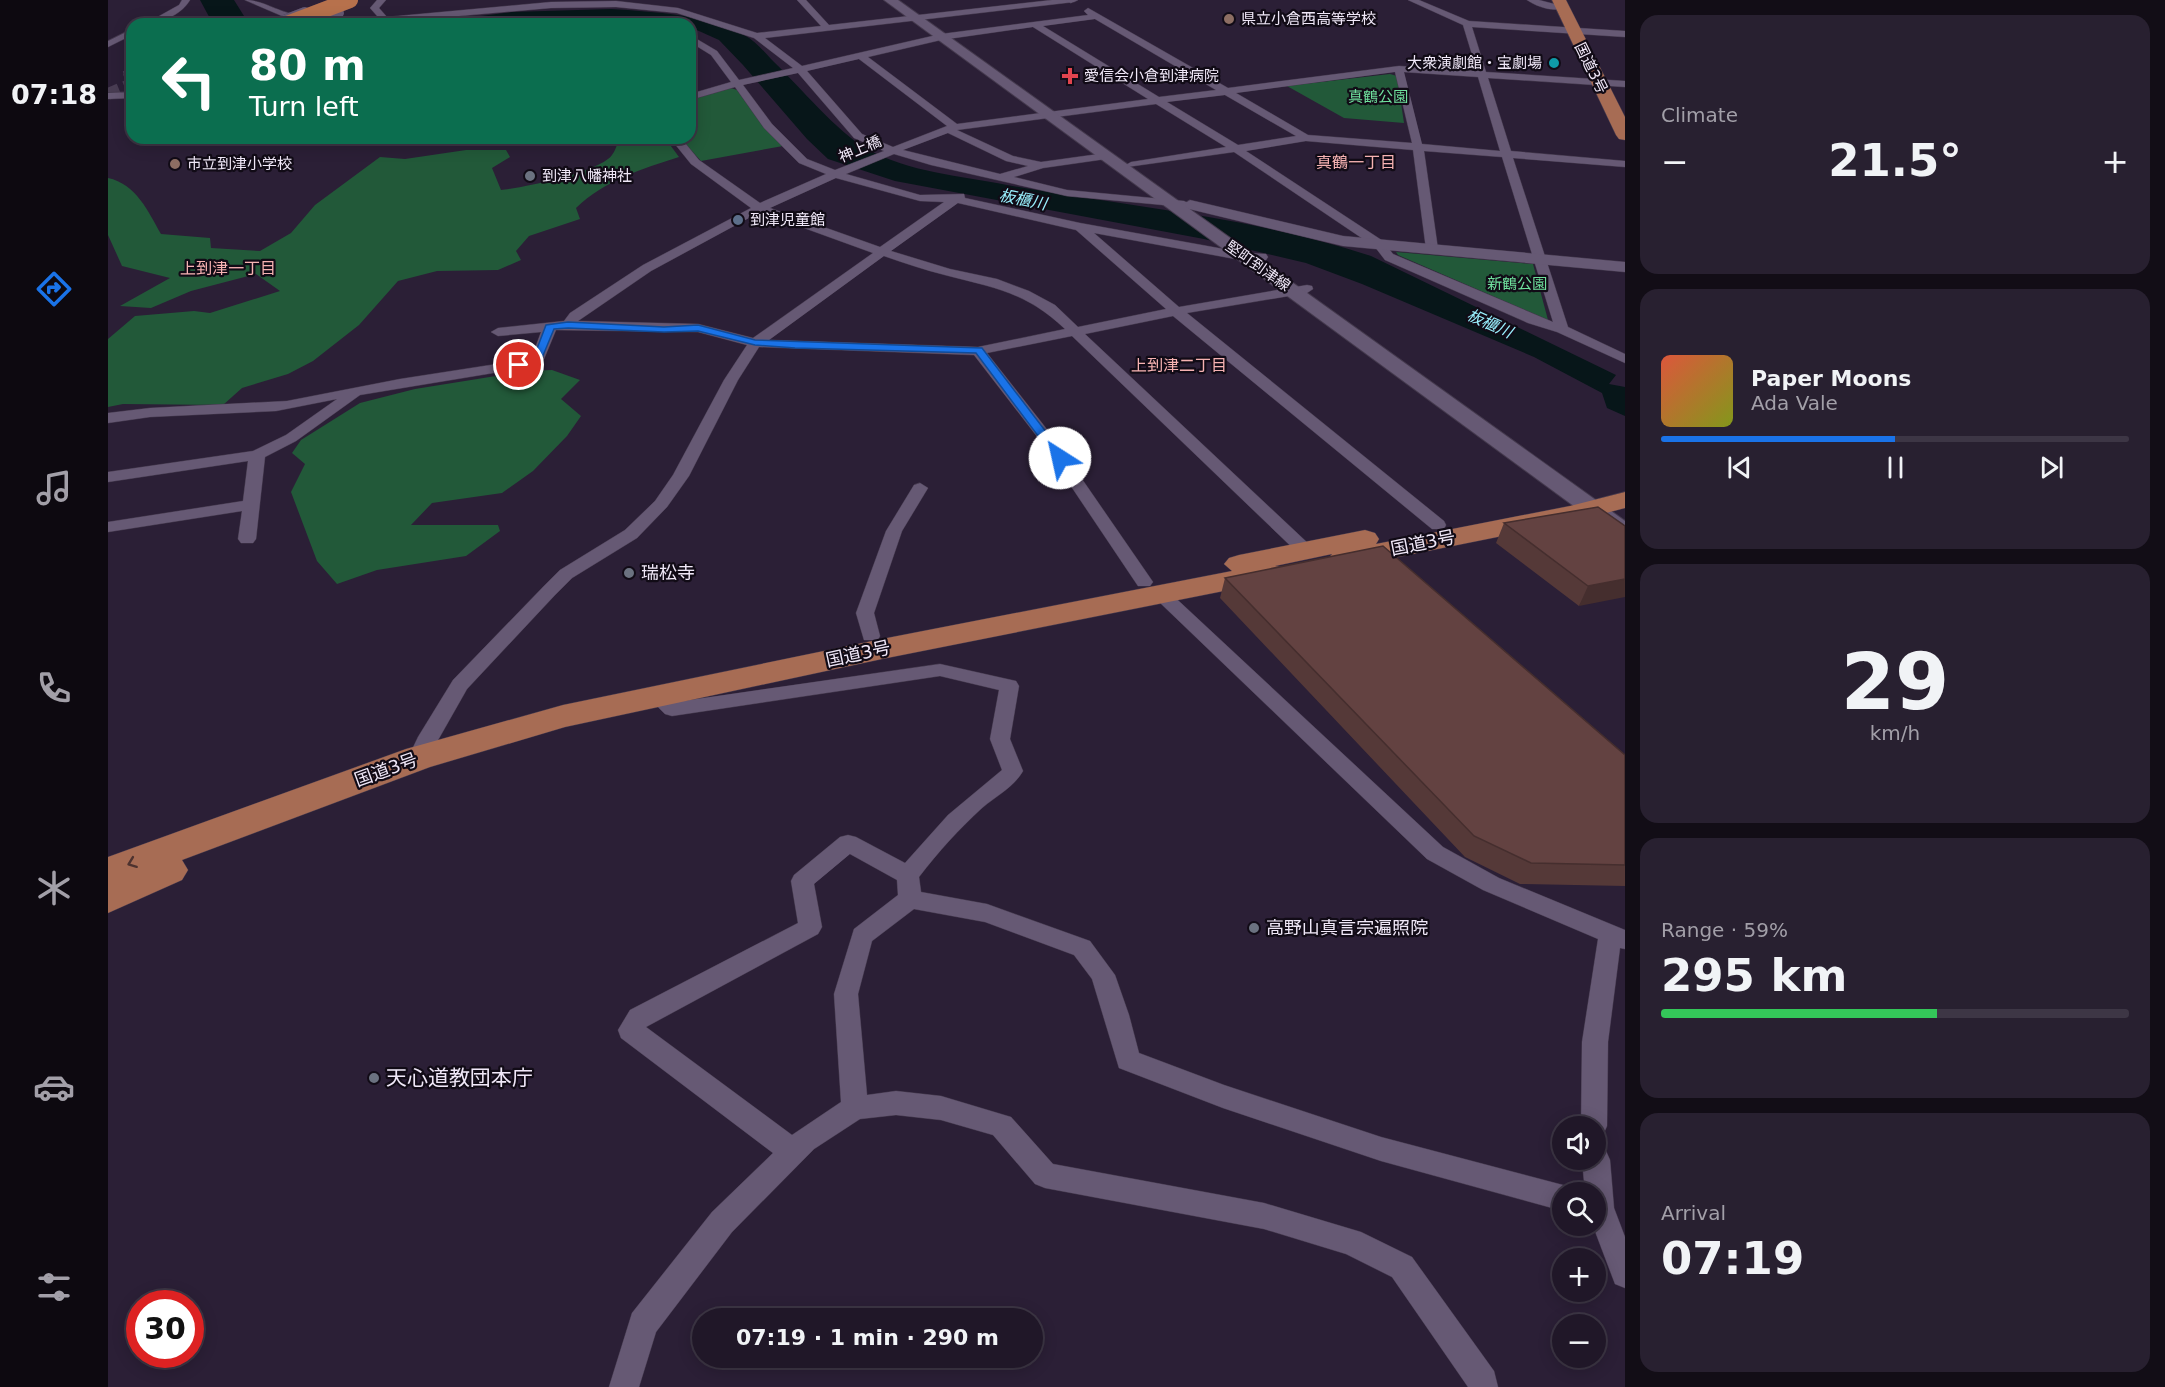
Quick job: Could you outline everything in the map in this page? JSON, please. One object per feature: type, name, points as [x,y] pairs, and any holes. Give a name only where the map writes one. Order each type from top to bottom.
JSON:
[{"type":"highway","points":[[306,18],[355,2]]},
{"type":"highway","points":[[314,18],[355,2]]},
{"type":"highway","name":"国道3号","points":[[1565,2],[1574,31],[1625,135]]},
{"type":"highway","name":"国道3号","points":[[1565,2],[1591,32],[1621,84],[1625,98]]},
{"type":"highway","name":"国道3号","points":[[108,872],[255,818],[423,747],[1153,588],[1306,551],[1438,525],[1610,503]]},
{"type":"highway","name":"国道3号","points":[[108,849],[423,747],[531,708],[871,636],[1153,588],[1610,503]]},
{"type":"highway","points":[[108,898],[210,850],[255,818]]},
{"type":"main road","name":"堅町到津線","points":[[890,0],[920,17],[1054,114],[1131,165],[1246,254],[1610,503]]},
{"type":"main road","name":"堅町到津線","points":[[903,0],[920,17]]},
{"type":"main road","name":"堅町到津線","points":[[1054,114],[1106,156],[1184,207],[1246,254]]},
{"type":"street","points":[[161,18],[182,7],[186,0]]},
{"type":"street","points":[[249,0],[298,18]]},
{"type":"street","points":[[290,18],[335,0]]},
{"type":"street","points":[[382,0],[374,8],[384,18]]},
{"type":"street","points":[[801,0],[827,28]]},
{"type":"street","points":[[989,0],[1002,8]]},
{"type":"street","points":[[426,18],[551,5],[616,2],[676,12],[757,36],[1072,0],[1305,138]]},
{"type":"street","points":[[1412,0],[1467,24],[1625,34]]},
{"type":"street","points":[[1531,0],[1547,6],[1565,2]]},
{"type":"street","points":[[326,18],[339,13],[355,2]]},
{"type":"street","points":[[696,95],[946,36],[1097,16]]},
{"type":"street","points":[[1467,24],[1538,259],[1562,329]]},
{"type":"street","points":[[1035,25],[1236,149],[1379,244],[1389,257],[1533,320],[1562,329],[1625,359]]},
{"type":"street","points":[[108,44],[126,35]]},
{"type":"street","points":[[757,36],[795,70],[858,136],[894,150],[985,177],[1002,177],[1067,193],[1184,207],[1325,237],[1625,267]]},
{"type":"street","points":[[696,42],[714,53],[741,83],[768,126],[803,161],[837,175],[920,198],[957,198],[1080,227],[1246,254]]},
{"type":"street","points":[[861,56],[952,129],[1010,159],[1041,165]]},
{"type":"street","points":[[1399,69],[1418,148],[1432,249]]},
{"type":"street","name":"神上橋","points":[[568,325],[575,316],[647,268],[759,208],[894,150],[952,129],[1399,69],[1621,84]]},
{"type":"street","points":[[108,96],[126,98]]},
{"type":"street","points":[[1131,165],[1305,138],[1625,164]]},
{"type":"street","points":[[680,144],[695,162],[759,208],[882,252],[947,272],[992,282],[1024,294],[1050,308],[1306,551]]},
{"type":"street","points":[[1002,177],[1041,165],[1106,156]]},
{"type":"street","points":[[423,747],[460,686],[566,574],[631,534],[661,504],[681,476],[731,380],[755,342],[957,198]]},
{"type":"street","points":[[1080,227],[1176,311],[1438,525]]},
{"type":"street","points":[[498,332],[568,325],[698,328],[755,342],[843,348],[978,351],[1176,311],[1301,290]]},
{"type":"street","points":[[108,418],[128,413],[184,409],[230,410],[279,407],[360,390],[519,365],[539,356],[550,327]]},
{"type":"street","points":[[978,351],[1048,440],[1153,588],[1435,853],[1491,884],[1618,937],[1595,1042],[1594,1116]]},
{"type":"street","points":[[108,477],[257,454],[291,438],[360,390]]},
{"type":"street","points":[[247,539],[257,454]]},
{"type":"street","points":[[871,636],[865,614],[884,556],[894,531],[920,488]]},
{"type":"street","points":[[108,527],[251,505]]},
{"type":"street","points":[[657,696],[672,709],[940,670],[1009,686],[1000,739],[1013,771],[1005,781],[974,802],[924,853],[909,887],[862,936],[846,994],[855,1108]]},
{"type":"street","points":[[793,1152],[630,1029],[639,1017],[810,927],[802,881],[848,843],[909,887],[1082,948],[1103,975],[1117,1015],[1128,1060],[1223,1096],[1381,1149],[1552,1195]]},
{"type":"street","points":[[624,1387],[643,1324],[722,1222],[805,1140],[855,1108],[896,1102],[941,1108],[1002,1126],[1045,1175],[1264,1216],[1351,1242],[1402,1268],[1483,1382],[1483,1387]]},
{"type":"street","points":[[1606,1227],[1625,1274]]},
{"type":"green space","name":"真鶴公園","points":[[1390,74],[1397,76],[1404,123],[1344,118],[1287,86]]},
{"type":"green space","points":[[731,88],[737,90],[764,127],[783,146],[701,161],[685,144],[696,144],[696,98]]},
{"type":"green space","points":[[618,144],[669,144],[679,157],[624,176],[599,190],[576,208],[580,219],[529,236],[516,251],[521,260],[498,270],[437,271],[398,281],[359,325],[313,361],[288,374],[242,388],[223,405],[123,404],[108,407],[108,339],[135,316],[194,311],[210,313],[280,291],[256,274],[191,291],[151,308],[120,306],[170,278],[122,266],[108,235],[108,178],[118,181],[134,192],[161,234],[210,238],[211,248],[260,251],[291,233],[315,205],[380,157],[405,159],[466,150],[506,150],[510,157],[492,168],[501,190],[542,183],[577,173],[605,161],[615,151]]},
{"type":"green space","name":"新鶴公園","points":[[1396,252],[1533,264],[1548,320],[1398,255]]},
{"type":"green space","points":[[552,370],[580,380],[561,399],[581,416],[567,436],[533,471],[502,493],[432,503],[411,525],[498,525],[500,531],[466,556],[377,570],[337,584],[317,561],[291,492],[305,464],[292,453],[301,440],[360,403],[415,389],[527,371]]},
{"type":"water","points":[[200,0],[234,0],[247,18],[210,18]]},
{"type":"water","points":[[611,9],[696,18],[566,16],[465,18],[512,12]]},
{"type":"water","name":"板櫃川","points":[[696,18],[729,28],[752,40],[819,109],[855,141],[883,157],[900,163],[953,176],[1237,222],[1371,256],[1616,375],[1609,384],[1625,387],[1625,416],[1607,408],[1602,393],[1534,357],[1362,284],[1306,263],[1204,239],[895,181],[828,159],[807,139],[719,40],[696,30]]},
{"type":"building","points":[[1598,507],[1625,526],[1625,579],[1588,586],[1504,523]]},
{"type":"building","points":[[1383,546],[1625,755],[1625,865],[1531,863],[1474,836],[1225,578]]},
{"type":"tunnel","points":[[108,94],[126,86]]},
{"type":"place","name":"県立小倉西高等学校","points":[[1229,19]]},
{"type":"place","name":"大衆演劇館・宝劇場","points":[[1554,63]]},
{"type":"place","name":"愛信会小倉到津病院","points":[[1070,76]]},
{"type":"place","name":"市立到津小学校","points":[[175,164]]},
{"type":"place","name":"到津八幡神社","points":[[530,176]]},
{"type":"place","name":"到津児童館","points":[[738,220]]},
{"type":"place","name":"瑞松寺","points":[[629,573]]},
{"type":"place","name":"高野山真言宗遍照院","points":[[1254,928]]},
{"type":"place","name":"天心道教団本庁","points":[[374,1078]]},
{"type":"district","name":"真鶴一丁目","points":[[1356,162]]},
{"type":"district","name":"上到津一丁目","points":[[228,268]]},
{"type":"district","name":"上到津二丁目","points":[[1179,365]]},
{"type":"route","points":[[519,365],[539,356],[550,327],[568,325],[698,328],[715,330],[755,342],[795,345],[978,351],[1060,458]]}]
